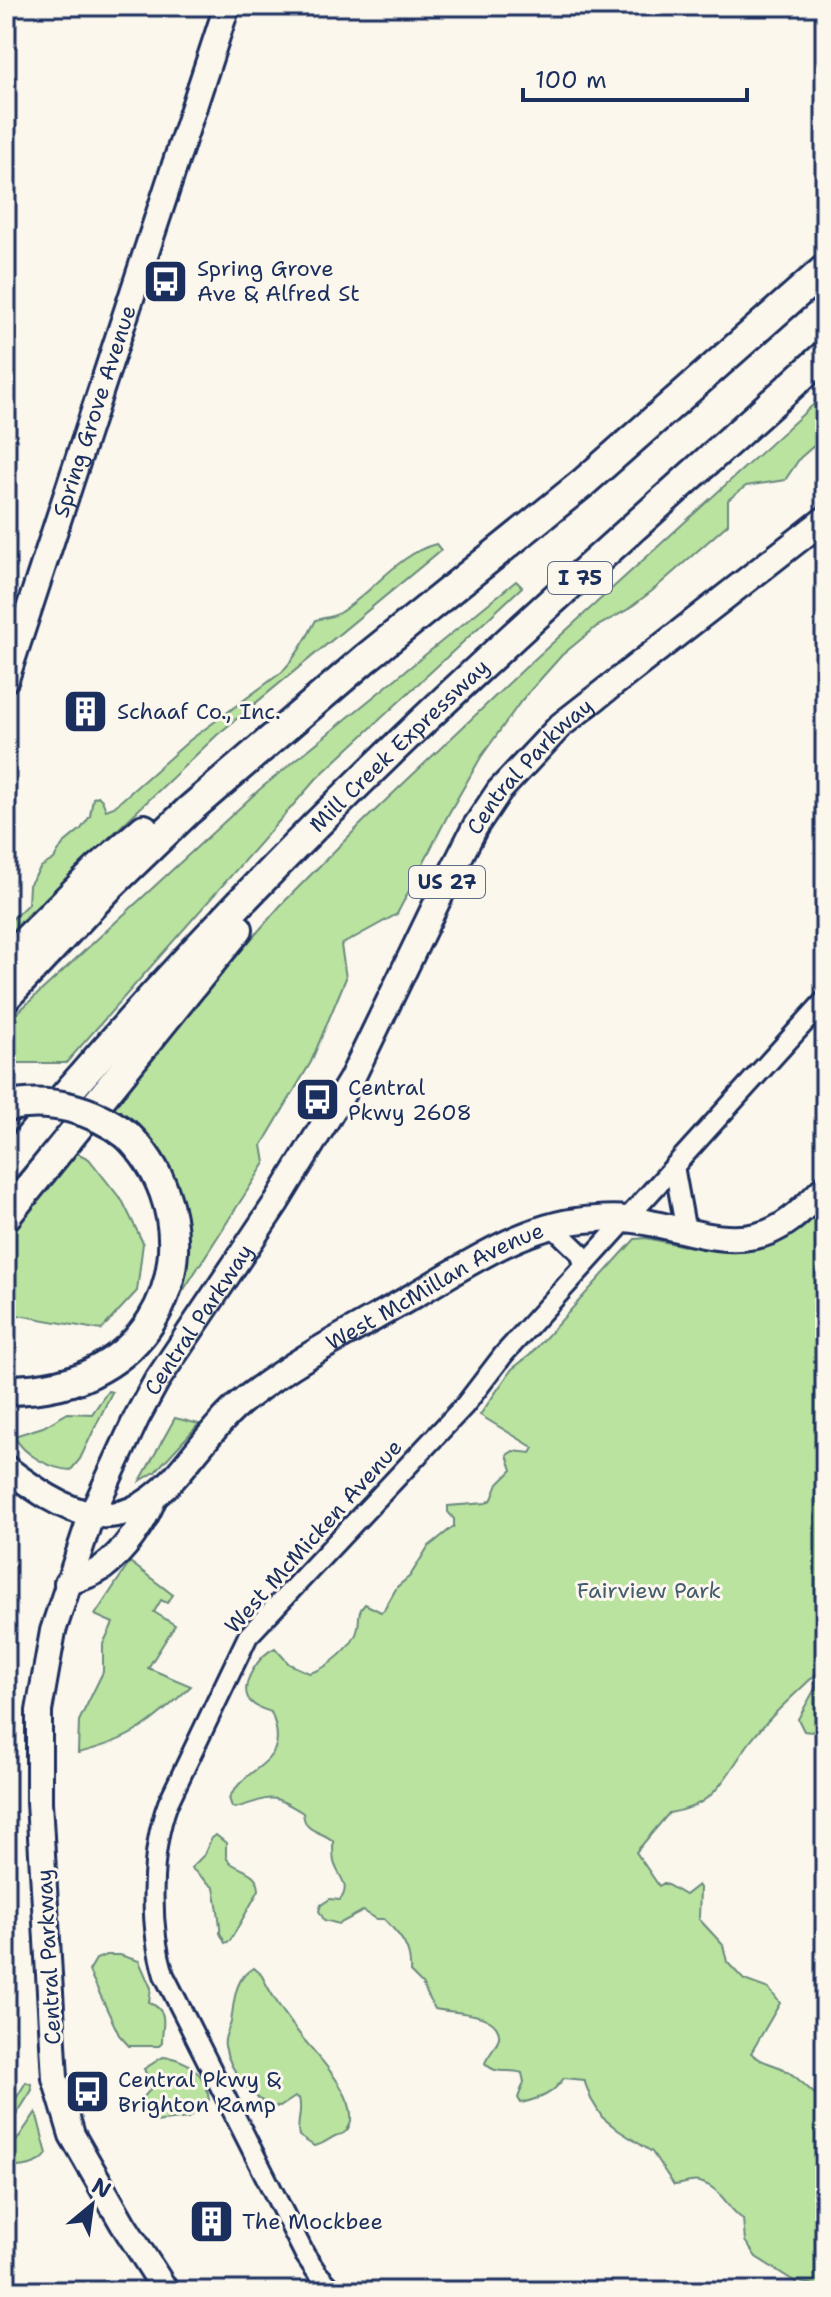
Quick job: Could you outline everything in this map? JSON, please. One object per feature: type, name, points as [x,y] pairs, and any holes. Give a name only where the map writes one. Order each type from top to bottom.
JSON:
[{"type":"highway","points":[[6,997],[111,885],[188,811],[366,658],[583,483],[825,269]]},
{"type":"highway","name":"Mill Creek Expressway","points":[[6,1166],[181,965],[338,803],[409,734],[825,355]]},
{"type":"highway","points":[[6,960],[98,869],[175,802],[366,658]]},
{"type":"highway","points":[[6,1216],[338,803]]},
{"type":"highway","points":[[6,1107],[39,1104],[78,1110],[98,1116],[127,1135],[142,1150],[167,1194],[174,1257],[168,1286],[158,1309],[134,1342],[102,1368],[51,1387],[6,1390]]},
{"type":"main road","name":"Spring Grove Avenue","points":[[6,679],[227,6]]},
{"type":"main road","name":"Central Parkway","points":[[166,2291],[78,2147],[63,2113],[55,2078],[38,1744],[45,1666],[67,1583],[91,1516],[156,1382],[276,1203],[351,1080],[475,827],[499,791],[561,725],[825,519]]},
{"type":"main road","name":"West McMillan Avenue","points":[[91,1516],[127,1512],[154,1497],[227,1414],[281,1373],[490,1252],[553,1227],[581,1220],[626,1218],[727,1238],[758,1236],[788,1222],[825,1187]]},
{"type":"main road","points":[[6,1468],[58,1505],[91,1516]]},
{"type":"main road","points":[[67,1583],[100,1570],[116,1556],[146,1517],[154,1497]]},
{"type":"street","name":"West McMicken Avenue","points":[[334,2291],[305,2255],[164,1975],[156,1933],[155,1859],[160,1825],[248,1636],[465,1405],[504,1354],[584,1264],[825,1000]]},
{"type":"street","points":[[674,1166],[686,1232]]},
{"type":"street","points":[[553,1227],[580,1253],[584,1264]]},
{"type":"green space","points":[[825,394],[825,436],[800,458],[785,480],[746,486],[728,500],[728,524],[652,591],[627,610],[596,627],[562,655],[521,701],[481,757],[397,914],[341,945],[346,978],[311,1062],[262,1145],[265,1163],[174,1305],[185,1263],[183,1202],[157,1155],[107,1106],[280,906],[363,822],[525,668]]},
{"type":"green space","points":[[436,544],[441,550],[217,735],[6,936],[6,925],[28,904],[29,885],[41,867],[54,859],[63,844],[81,829],[90,816],[93,798],[98,796],[106,810],[114,807],[190,740],[282,672],[316,620],[339,613],[409,556]]},
{"type":"green space","points":[[516,581],[522,587],[317,778],[66,1063],[6,1063],[6,1026],[16,1014],[260,789]]},
{"type":"green space","points":[[73,1151],[89,1159],[123,1202],[143,1243],[137,1291],[101,1330],[6,1313],[6,1238]]},
{"type":"green space","name":"Fairview Park","points":[[825,1204],[825,1723],[816,1731],[808,1732],[804,1731],[798,1719],[816,1687],[816,1674],[757,1733],[709,1797],[698,1804],[669,1813],[636,1852],[659,1886],[664,1883],[685,1895],[698,1885],[699,1919],[723,1945],[727,1962],[744,1980],[769,1989],[780,2003],[751,2053],[791,2074],[825,2103],[825,2290],[794,2281],[756,2257],[745,2241],[743,2219],[719,2193],[699,2182],[674,2185],[652,2152],[602,2117],[584,2080],[564,2078],[546,2095],[521,2103],[518,2098],[524,2082],[522,2073],[498,2071],[485,2063],[498,2041],[496,2026],[471,2014],[435,2009],[422,1984],[410,1972],[404,1942],[384,1919],[377,1919],[363,1911],[339,1924],[324,1920],[319,1911],[321,1905],[330,1899],[340,1900],[345,1890],[334,1862],[333,1841],[310,1828],[303,1813],[276,1799],[264,1799],[235,1808],[229,1798],[237,1786],[273,1753],[277,1743],[271,1712],[252,1703],[246,1692],[249,1677],[258,1662],[275,1648],[289,1664],[309,1673],[331,1662],[352,1641],[365,1604],[381,1612],[384,1610],[397,1587],[410,1576],[428,1547],[454,1526],[448,1506],[486,1503],[492,1499],[498,1484],[512,1470],[507,1455],[513,1451],[531,1453],[534,1448],[480,1415],[512,1369],[530,1355],[635,1239],[646,1238],[684,1246],[705,1242],[743,1252],[814,1217]]},
{"type":"green space","points":[[108,1391],[112,1392],[80,1459],[71,1470],[38,1460],[14,1436],[43,1427],[68,1413],[92,1414]]},
{"type":"green space","points":[[175,1418],[199,1424],[155,1472],[140,1481]]},
{"type":"green space","points":[[130,1562],[173,1595],[167,1603],[161,1600],[154,1612],[175,1625],[148,1668],[191,1686],[127,1736],[78,1753],[79,1721],[103,1672],[103,1644],[113,1623],[95,1615]]},
{"type":"green space","points":[[216,1835],[226,1843],[229,1861],[250,1873],[259,1890],[230,1941],[225,1943],[220,1933],[214,1888],[191,1868],[204,1855]]},
{"type":"green space","points":[[107,1955],[139,1961],[151,1988],[149,2002],[160,2010],[163,2018],[162,2043],[159,2046],[129,2046],[119,2035],[89,1971],[96,1959]]},
{"type":"green space","points":[[254,1968],[261,1974],[287,2017],[339,2083],[350,2109],[351,2121],[343,2134],[314,2146],[299,2136],[299,2098],[295,2097],[280,2107],[271,2105],[245,2085],[232,2065],[225,2039],[236,1991],[242,1978]]},
{"type":"green space","points":[[163,2057],[188,2064],[204,2082],[209,2100],[188,2118],[155,2122],[143,2104],[152,2087],[144,2069]]},
{"type":"green space","points":[[26,2082],[31,2084],[32,2090],[6,2131],[6,2115]]},
{"type":"green space","points":[[36,2112],[47,2154],[29,2165],[7,2166],[6,2156]]},
{"type":"place","name":"Spring Grove Ave & Alfred St","points":[[166,281]]},
{"type":"place","name":"Schaaf Co., Inc.","points":[[86,711]]},
{"type":"place","name":"Central Pkwy 2608","points":[[317,1100]]},
{"type":"place","name":"Central Pkwy & Brighton Ramp","points":[[87,2092]]},
{"type":"place","name":"The Mockbee","points":[[211,2221]]}]
